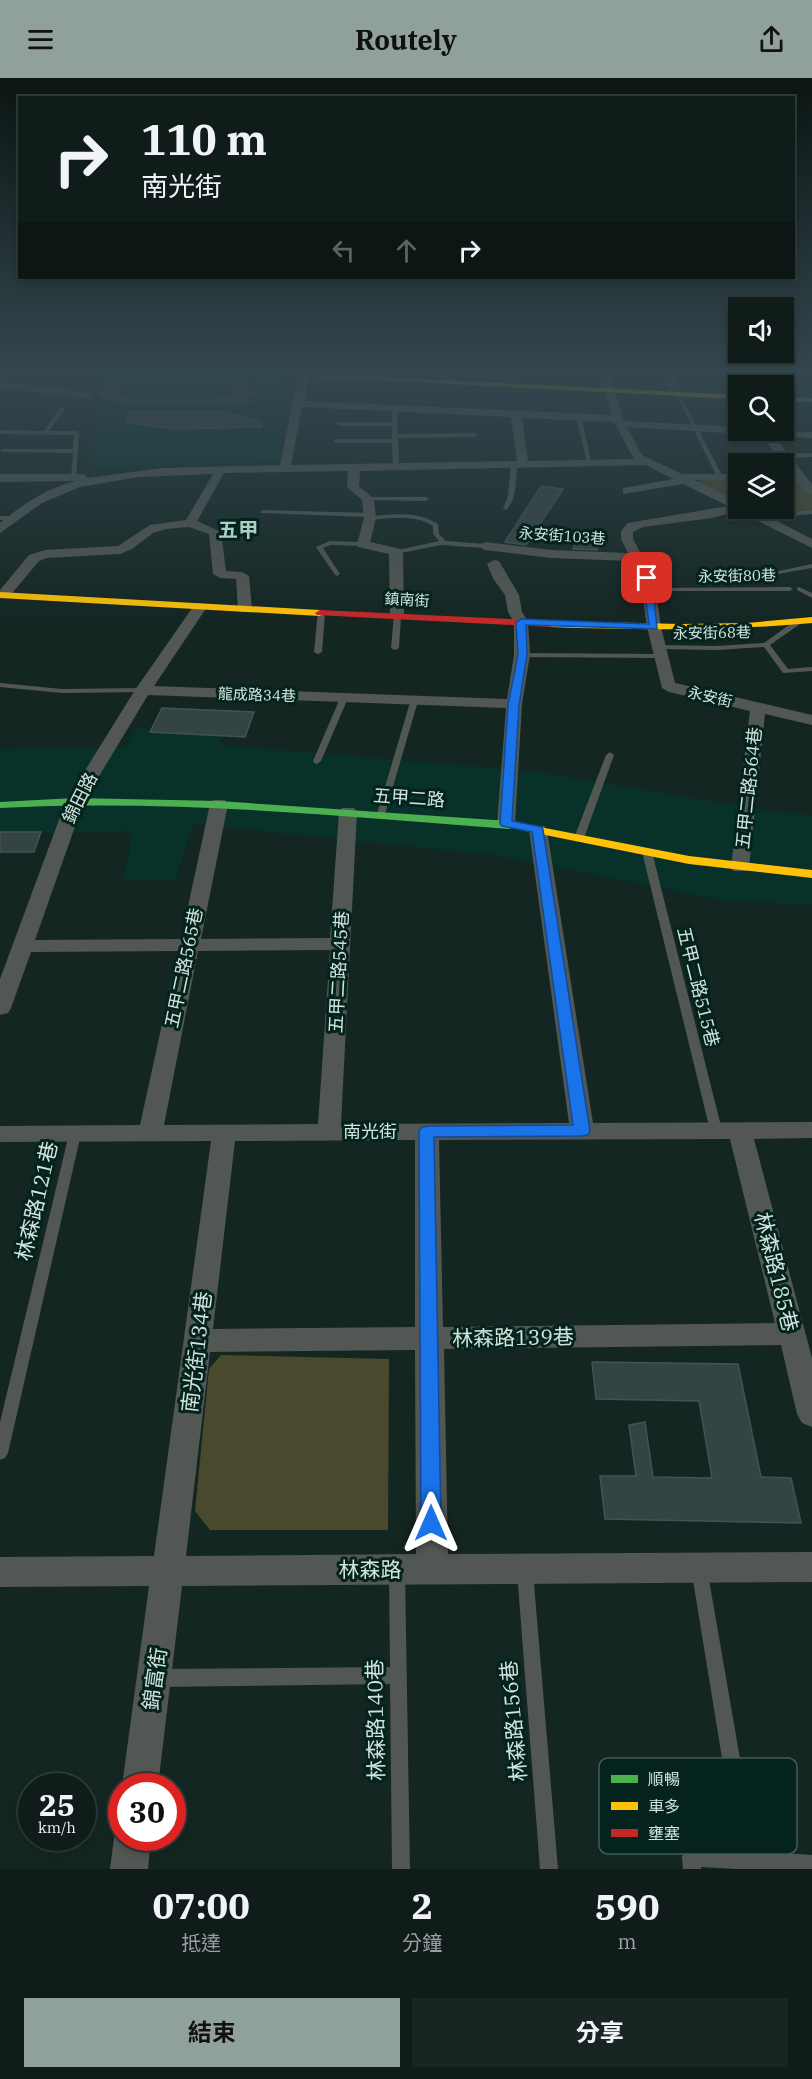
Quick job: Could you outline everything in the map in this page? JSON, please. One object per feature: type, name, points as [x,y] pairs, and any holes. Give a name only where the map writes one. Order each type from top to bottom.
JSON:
[{"type":"street","points":[[285,469],[287,458]]},
{"type":"street","points":[[518,458],[518,464]]},
{"type":"street","points":[[641,458],[728,502]]},
{"type":"street","points":[[0,529],[6,518],[75,483],[98,478],[163,471],[647,462]]},
{"type":"street","points":[[354,468],[353,487],[368,499],[370,517],[363,544],[396,552],[397,616]]},
{"type":"street","points":[[190,523],[220,471]]},
{"type":"street","points":[[794,472],[812,491]]},
{"type":"street","points":[[627,491],[681,479],[728,477]]},
{"type":"street","points":[[794,477],[812,477]]},
{"type":"street","points":[[0,478],[98,478]]},
{"type":"street","name":"永安街","points":[[728,509],[632,526],[627,531],[627,538],[647,578],[659,651],[670,687],[812,720]]},
{"type":"street","points":[[763,519],[812,544]]},
{"type":"street","points":[[2,595],[34,558],[45,554],[120,550],[130,546],[144,533],[155,527],[190,523],[215,532],[220,574],[242,576],[245,609]]},
{"type":"street","name":"永安街103巷","points":[[485,546],[551,554],[636,556]]},
{"type":"street","points":[[494,564],[512,595],[515,612],[521,622],[522,655],[514,705],[506,824]]},
{"type":"street","name":"鎮南街","points":[[2,595],[321,613],[654,627],[806,621]]},
{"type":"street","name":"錦田路","points":[[0,1008],[75,801],[143,690],[200,607]]},
{"type":"street","name":"龍成路34巷","points":[[143,690],[514,705]]},
{"type":"street","name":"五甲二路564巷","points":[[740,867],[758,709]]},
{"type":"street","name":"五甲二路","points":[[0,805],[75,801],[219,804],[506,824],[647,852],[740,867],[812,874]]},
{"type":"street","name":"五甲二路565巷","points":[[150,1133],[219,804]]},
{"type":"street","name":"五甲二路545巷","points":[[329,1132],[348,812]]},
{"type":"street","points":[[537,830],[582,1131]]},
{"type":"street","points":[[22,946],[340,944]]},
{"type":"street","name":"南光街","points":[[0,1134],[728,1130],[811,1132]]},
{"type":"street","name":"林森路185巷","points":[[728,1130],[792,1334],[812,1414]]},
{"type":"street","points":[[427,1132],[432,1569]]},
{"type":"street","name":"南光街134巷","points":[[170,1571],[224,1133]]},
{"type":"street","name":"林森路139巷","points":[[198,1341],[792,1334]]},
{"type":"street","name":"林森路","points":[[0,1572],[812,1567]]},
{"type":"street","name":"錦富街","points":[[142,1773],[170,1571]]},
{"type":"street","points":[[129,1869],[131,1851]]},
{"type":"lane","points":[[74,477],[75,458]]},
{"type":"lane","points":[[396,458],[396,467]]},
{"type":"lane","points":[[589,458],[590,463]]},
{"type":"lane","points":[[710,458],[720,477]]},
{"type":"lane","points":[[506,508],[512,496],[518,464]]},
{"type":"lane","points":[[368,499],[426,499]]},
{"type":"lane","points":[[262,512],[412,518],[431,521],[435,525],[436,534],[444,543]]},
{"type":"lane","points":[[794,514],[812,512]]},
{"type":"lane","points":[[337,574],[320,547],[330,543],[363,544]]},
{"type":"lane","points":[[396,552],[444,543],[485,546]]},
{"type":"lane","points":[[777,572],[812,566]]},
{"type":"lane","name":"永安街80巷","points":[[649,590],[790,589]]},
{"type":"lane","points":[[799,589],[812,596]]},
{"type":"lane","points":[[318,652],[321,613]]},
{"type":"lane","points":[[395,648],[397,616]]},
{"type":"lane","points":[[806,621],[766,645],[786,671],[812,669]]},
{"type":"lane","name":"永安街68巷","points":[[522,655],[766,645]]},
{"type":"lane","name":"龍成路34巷","points":[[0,685],[62,691],[143,690]]},
{"type":"lane","points":[[317,761],[344,698]]},
{"type":"lane","points":[[381,814],[414,701]]},
{"type":"lane","points":[[579,838],[610,755]]},
{"type":"lane","name":"五甲二路515巷","points":[[647,852],[728,1130]]},
{"type":"lane","name":"林森路121巷","points":[[0,1453],[75,1134]]},
{"type":"lane","points":[[699,1568],[731,1758]]},
{"type":"lane","name":"林森路140巷","points":[[397,1569],[401,1869]]},
{"type":"lane","name":"林森路156巷","points":[[525,1569],[549,1869]]},
{"type":"lane","points":[[155,1678],[398,1675]]},
{"type":"lane","points":[[747,1854],[748,1861]]},
{"type":"lane","points":[[691,1863],[748,1861],[812,1864]]},
{"type":"shaded area","points":[[93,458],[280,458],[280,461],[92,470]]},
{"type":"shaded area","points":[[728,479],[728,497],[697,482]]},
{"type":"shaded area","points":[[794,481],[812,495],[812,510],[794,512]]},
{"type":"shaded area","points":[[137,728],[225,731],[220,745],[538,772],[784,813],[812,815],[812,905],[728,901],[495,855],[193,824],[175,880],[124,880],[133,831],[0,834],[0,749],[125,748]]},
{"type":"shaded area","points":[[221,1355],[389,1359],[388,1530],[210,1530],[195,1511],[209,1369]]},
{"type":"building","points":[[541,486],[563,489],[526,545],[505,542]]},
{"type":"building","points":[[581,530],[604,533],[597,550],[573,549]]},
{"type":"building","points":[[162,708],[254,712],[245,737],[150,732]]},
{"type":"building","points":[[0,832],[41,832],[34,852],[0,852]]},
{"type":"building","points":[[592,1362],[738,1364],[761,1477],[791,1478],[801,1523],[605,1519],[600,1476],[636,1476],[629,1425],[645,1422],[653,1477],[712,1478],[699,1401],[596,1399]]},
{"type":"traffic: fast","points":[[0,805],[75,801],[219,804],[509,825]]},
{"type":"traffic: slow","points":[[0,595],[320,613]]},
{"type":"traffic: slow","points":[[550,624],[681,627],[812,620]]},
{"type":"traffic: slow","points":[[509,825],[689,860],[812,874]]},
{"type":"traffic: jam","points":[[320,613],[550,624]]},
{"type":"district","name":"五甲","points":[[238,530]]},
{"type":"route","points":[[431,1523],[427,1132],[582,1131],[537,830],[506,824],[514,705],[522,655],[521,622],[654,627],[647,578]]}]
